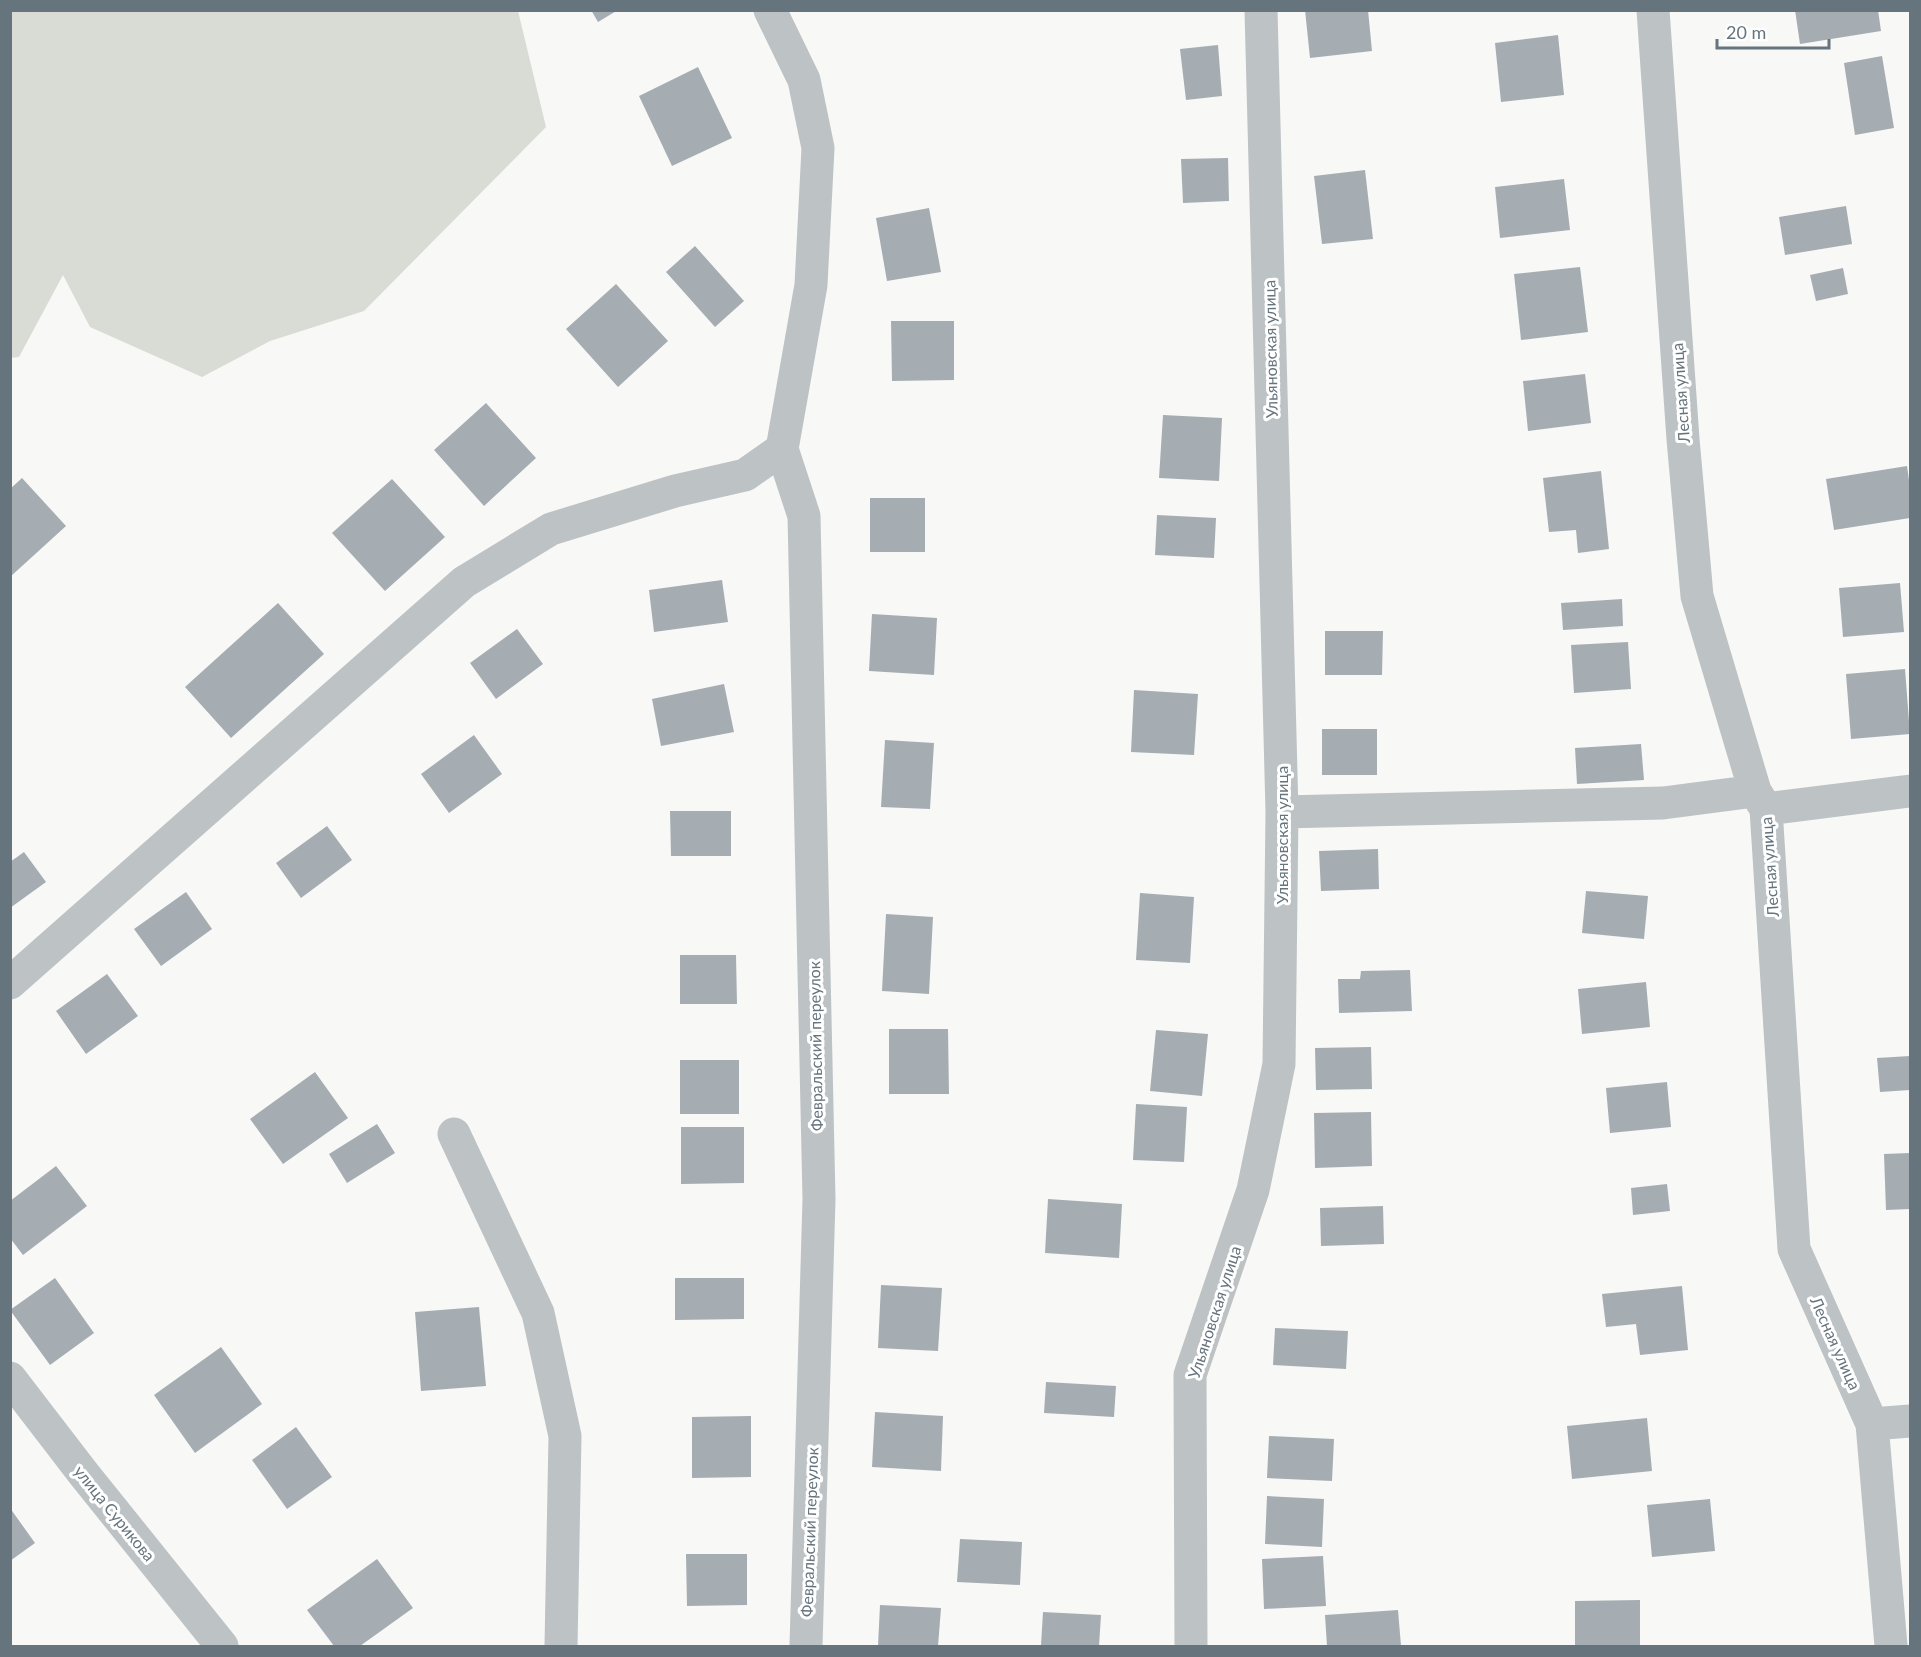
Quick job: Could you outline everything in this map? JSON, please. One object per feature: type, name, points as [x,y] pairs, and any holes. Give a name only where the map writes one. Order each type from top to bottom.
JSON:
[{"type":"street","points":[[10,983],[464,582],[550,529],[675,491],[745,475],[782,449],[811,285],[818,148],[804,80],[770,10]]},
{"type":"street","name":"Ульяновская улица","points":[[1191,1647],[1190,1375],[1253,1190],[1279,1064],[1282,812],[1261,10]]},
{"type":"street","name":"Лесная улица","points":[[1653,10],[1682,428],[1697,596],[1760,800],[1794,1249],[1872,1424],[1891,1647]]},
{"type":"street","name":"Февральский переулок","points":[[782,449],[804,516],[818,1175],[806,1647]]},
{"type":"street","points":[[1282,812],[1760,800],[1911,791]]},
{"type":"street","points":[[454,1134],[538,1313],[565,1436],[561,1647]]},
{"type":"street","name":"улица Сурикова","points":[[10,1378],[222,1647]]},
{"type":"street","points":[[1872,1424],[1911,1421]]},
{"type":"shaded area","points":[[11,10],[518,11],[546,127],[364,311],[270,341],[202,377],[90,327],[63,275],[19,357],[11,358]]},
{"type":"building","points":[[591,10],[618,10],[598,22]]},
{"type":"building","points":[[1305,10],[1368,10],[1372,51],[1310,58]]},
{"type":"building","points":[[1795,10],[1878,10],[1881,31],[1800,44]]},
{"type":"building","points":[[1558,35],[1564,95],[1501,102],[1495,43]]},
{"type":"building","points":[[1218,45],[1222,96],[1186,100],[1180,49]]},
{"type":"building","points":[[1882,56],[1894,128],[1855,135],[1844,63]]},
{"type":"building","points":[[698,67],[732,138],[672,166],[639,96]]},
{"type":"building","points":[[1228,158],[1229,201],[1183,203],[1181,159]]},
{"type":"building","points":[[1365,170],[1373,239],[1322,244],[1314,176]]},
{"type":"building","points":[[1564,179],[1570,230],[1500,238],[1495,187]]},
{"type":"building","points":[[1846,206],[1852,244],[1785,255],[1779,217]]},
{"type":"building","points":[[929,208],[941,272],[887,281],[876,218]]},
{"type":"building","points":[[695,246],[744,301],[715,327],[666,272]]},
{"type":"building","points":[[1580,267],[1588,332],[1521,340],[1514,274]]},
{"type":"building","points":[[1843,268],[1848,294],[1816,301],[1810,275]]},
{"type":"building","points":[[616,284],[668,341],[618,387],[566,329]]},
{"type":"building","points":[[891,321],[954,321],[954,380],[892,381]]},
{"type":"building","points":[[1585,374],[1591,423],[1528,431],[1523,381]]},
{"type":"building","points":[[486,403],[536,458],[484,506],[434,450]]},
{"type":"building","points":[[1163,415],[1222,418],[1219,481],[1159,478]]},
{"type":"building","points":[[1907,466],[1910,518],[1834,530],[1826,479]]},
{"type":"building","points":[[1601,471],[1609,549],[1578,553],[1576,530],[1549,532],[1543,478]]},
{"type":"building","points":[[22,478],[66,526],[10,577],[10,489]]},
{"type":"building","points":[[392,479],[445,537],[385,591],[332,533]]},
{"type":"building","points":[[870,498],[925,498],[925,552],[870,552]]},
{"type":"building","points":[[1157,515],[1216,518],[1214,558],[1155,555]]},
{"type":"building","points":[[722,580],[728,622],[654,632],[649,590]]},
{"type":"building","points":[[1900,583],[1904,632],[1843,637],[1839,588]]},
{"type":"building","points":[[1622,599],[1623,626],[1563,630],[1561,603]]},
{"type":"building","points":[[278,603],[324,654],[231,738],[185,687]]},
{"type":"building","points":[[872,614],[937,618],[934,675],[869,671]]},
{"type":"building","points":[[517,629],[543,664],[496,699],[470,663]]},
{"type":"building","points":[[1325,631],[1383,631],[1382,675],[1325,675]]},
{"type":"building","points":[[1628,642],[1631,689],[1574,693],[1571,645]]},
{"type":"building","points":[[1905,669],[1910,734],[1851,739],[1846,674]]},
{"type":"building","points":[[724,684],[734,732],[661,746],[652,699]]},
{"type":"building","points":[[1134,690],[1198,694],[1194,755],[1131,752]]},
{"type":"building","points":[[1322,729],[1377,729],[1377,775],[1322,775]]},
{"type":"building","points":[[474,735],[502,774],[449,813],[421,774]]},
{"type":"building","points":[[885,740],[934,743],[930,809],[881,807]]},
{"type":"building","points":[[1641,744],[1644,780],[1577,784],[1575,748]]},
{"type":"building","points":[[670,811],[731,811],[731,856],[671,856]]},
{"type":"building","points":[[327,826],[352,860],[301,898],[276,863]]},
{"type":"building","points":[[1378,849],[1379,889],[1321,891],[1319,851]]},
{"type":"building","points":[[24,852],[46,882],[10,908],[10,862]]},
{"type":"building","points":[[1586,891],[1648,896],[1644,939],[1582,933]]},
{"type":"building","points":[[186,892],[212,929],[161,966],[134,929]]},
{"type":"building","points":[[1140,893],[1194,897],[1190,963],[1136,960]]},
{"type":"building","points":[[886,914],[933,917],[929,994],[882,991]]},
{"type":"building","points":[[680,955],[736,955],[737,1004],[680,1004]]},
{"type":"building","points":[[1410,970],[1412,1011],[1339,1013],[1338,979],[1360,979],[1361,971]]},
{"type":"building","points":[[107,974],[138,1016],[86,1054],[56,1011]]},
{"type":"building","points":[[1646,982],[1650,1027],[1582,1034],[1578,989]]},
{"type":"building","points":[[889,1029],[948,1029],[949,1094],[889,1094]]},
{"type":"building","points":[[1156,1030],[1208,1034],[1202,1096],[1150,1091]]},
{"type":"building","points":[[1371,1047],[1372,1089],[1316,1090],[1315,1048]]},
{"type":"building","points":[[1910,1056],[1910,1090],[1880,1092],[1877,1058]]},
{"type":"building","points":[[680,1060],[739,1060],[739,1114],[680,1114]]},
{"type":"building","points":[[315,1072],[348,1118],[283,1164],[250,1119]]},
{"type":"building","points":[[1667,1082],[1671,1127],[1610,1133],[1606,1088]]},
{"type":"building","points":[[1136,1104],[1187,1107],[1184,1162],[1133,1160]]},
{"type":"building","points":[[1371,1112],[1372,1166],[1315,1168],[1314,1113]]},
{"type":"building","points":[[377,1124],[395,1153],[347,1183],[329,1154]]},
{"type":"building","points":[[681,1127],[744,1127],[744,1183],[681,1184]]},
{"type":"building","points":[[1910,1153],[1910,1209],[1886,1210],[1884,1154]]},
{"type":"building","points":[[56,1166],[87,1206],[23,1255],[10,1238],[10,1201]]},
{"type":"building","points":[[1667,1184],[1670,1211],[1633,1215],[1631,1188]]},
{"type":"building","points":[[1048,1199],[1122,1204],[1119,1258],[1045,1253]]},
{"type":"building","points":[[1383,1206],[1384,1244],[1321,1246],[1320,1208]]},
{"type":"building","points":[[55,1278],[94,1333],[50,1365],[10,1310]]},
{"type":"building","points":[[675,1278],[744,1278],[744,1319],[675,1320]]},
{"type":"building","points":[[881,1285],[942,1288],[938,1351],[878,1348]]},
{"type":"building","points":[[1682,1286],[1688,1350],[1640,1355],[1636,1324],[1606,1327],[1602,1294]]},
{"type":"building","points":[[479,1307],[486,1386],[421,1391],[415,1312]]},
{"type":"building","points":[[1275,1328],[1348,1331],[1346,1369],[1273,1365]]},
{"type":"building","points":[[221,1347],[262,1404],[195,1453],[154,1395]]},
{"type":"building","points":[[1046,1382],[1116,1386],[1114,1417],[1044,1413]]},
{"type":"building","points":[[875,1412],[943,1416],[941,1471],[872,1467]]},
{"type":"building","points":[[751,1416],[751,1477],[692,1478],[692,1417]]},
{"type":"building","points":[[1647,1418],[1652,1471],[1572,1479],[1567,1426]]},
{"type":"building","points":[[296,1427],[332,1477],[287,1509],[252,1460]]},
{"type":"building","points":[[1269,1436],[1334,1439],[1332,1481],[1267,1478]]},
{"type":"building","points":[[1267,1496],[1324,1499],[1322,1547],[1265,1544]]},
{"type":"building","points":[[1710,1499],[1715,1551],[1652,1557],[1647,1505]]},
{"type":"building","points":[[10,1508],[35,1543],[10,1561]]},
{"type":"building","points":[[960,1539],[1022,1542],[1020,1585],[957,1582]]},
{"type":"building","points":[[686,1554],[747,1554],[747,1605],[687,1606]]},
{"type":"building","points":[[1323,1556],[1326,1606],[1264,1609],[1262,1559]]},
{"type":"building","points":[[377,1559],[413,1608],[360,1646],[334,1646],[307,1610]]},
{"type":"building","points":[[1640,1600],[1640,1646],[1575,1646],[1575,1601]]},
{"type":"building","points":[[880,1605],[941,1608],[938,1646],[878,1646]]},
{"type":"building","points":[[1398,1610],[1401,1646],[1327,1646],[1325,1615]]},
{"type":"building","points":[[1043,1612],[1101,1615],[1099,1646],[1041,1645]]}]
